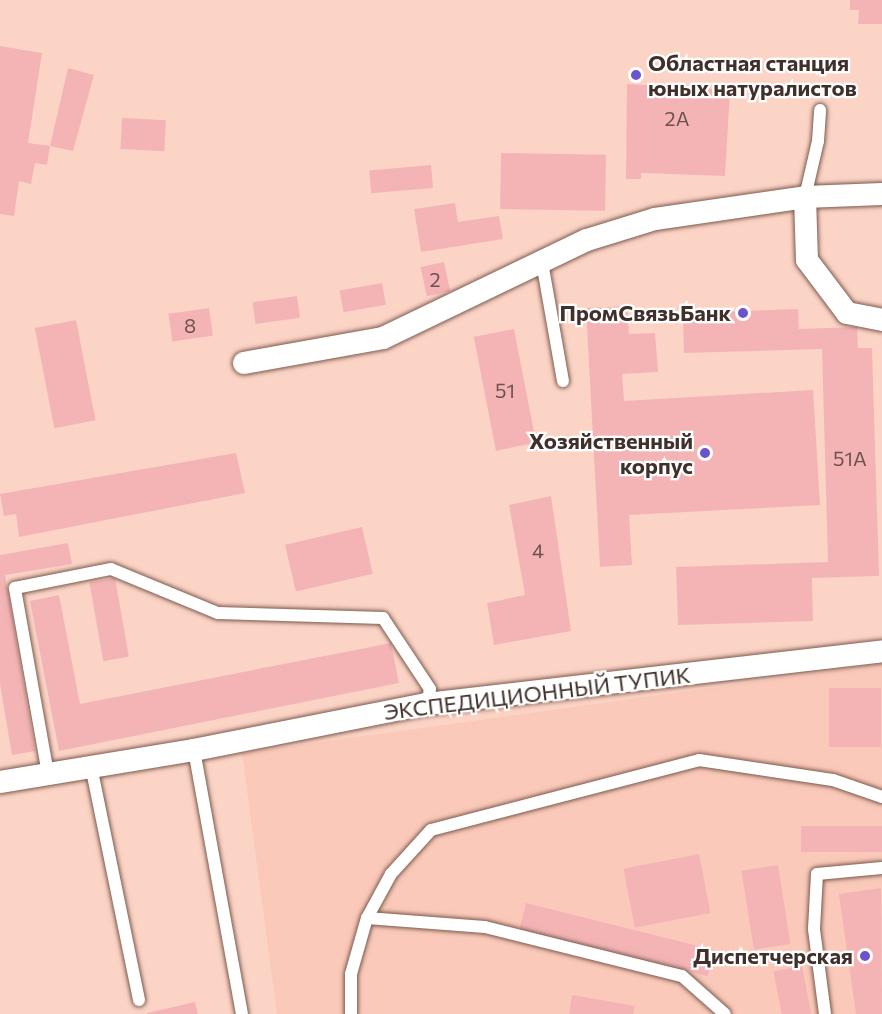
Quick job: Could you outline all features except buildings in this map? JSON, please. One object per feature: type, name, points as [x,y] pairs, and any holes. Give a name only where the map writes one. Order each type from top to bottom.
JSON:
[{"type":"street","points":[[244,363],[383,338],[587,240],[655,219],[805,197],[882,194]]},
{"type":"street","points":[[805,197],[807,260],[847,313],[882,320]]},
{"type":"street","name":"ЭКСПЕДИЦИОННЫЙ ТУПИК","points":[[0,782],[194,750],[428,704],[882,651]]},
{"type":"lane","points":[[805,197],[818,141],[820,110]]},
{"type":"lane","points":[[542,262],[562,381]]},
{"type":"lane","points":[[48,774],[15,588],[111,569],[218,613],[382,618],[430,689],[428,704]]},
{"type":"lane","points":[[194,750],[242,1014]]},
{"type":"lane","points":[[351,1014],[351,974],[367,918],[391,874],[431,830],[699,760],[833,780],[882,797]]},
{"type":"lane","points":[[91,766],[138,1000]]},
{"type":"lane","points":[[825,1014],[814,929],[817,874],[882,868]]},
{"type":"lane","points":[[367,918],[485,927],[682,976],[725,1014]]},
{"type":"shaded area","points":[[882,664],[882,1014],[277,1014],[242,753]]},
{"type":"place","name":"Областная станция юных натуралистов","points":[[636,75]]},
{"type":"place","name":"ПромСвязьБанк","points":[[743,313]]},
{"type":"place","name":"Хозяйственный корпус","points":[[705,453]]},
{"type":"place","name":"Диспетчерская","points":[[865,956]]}]
